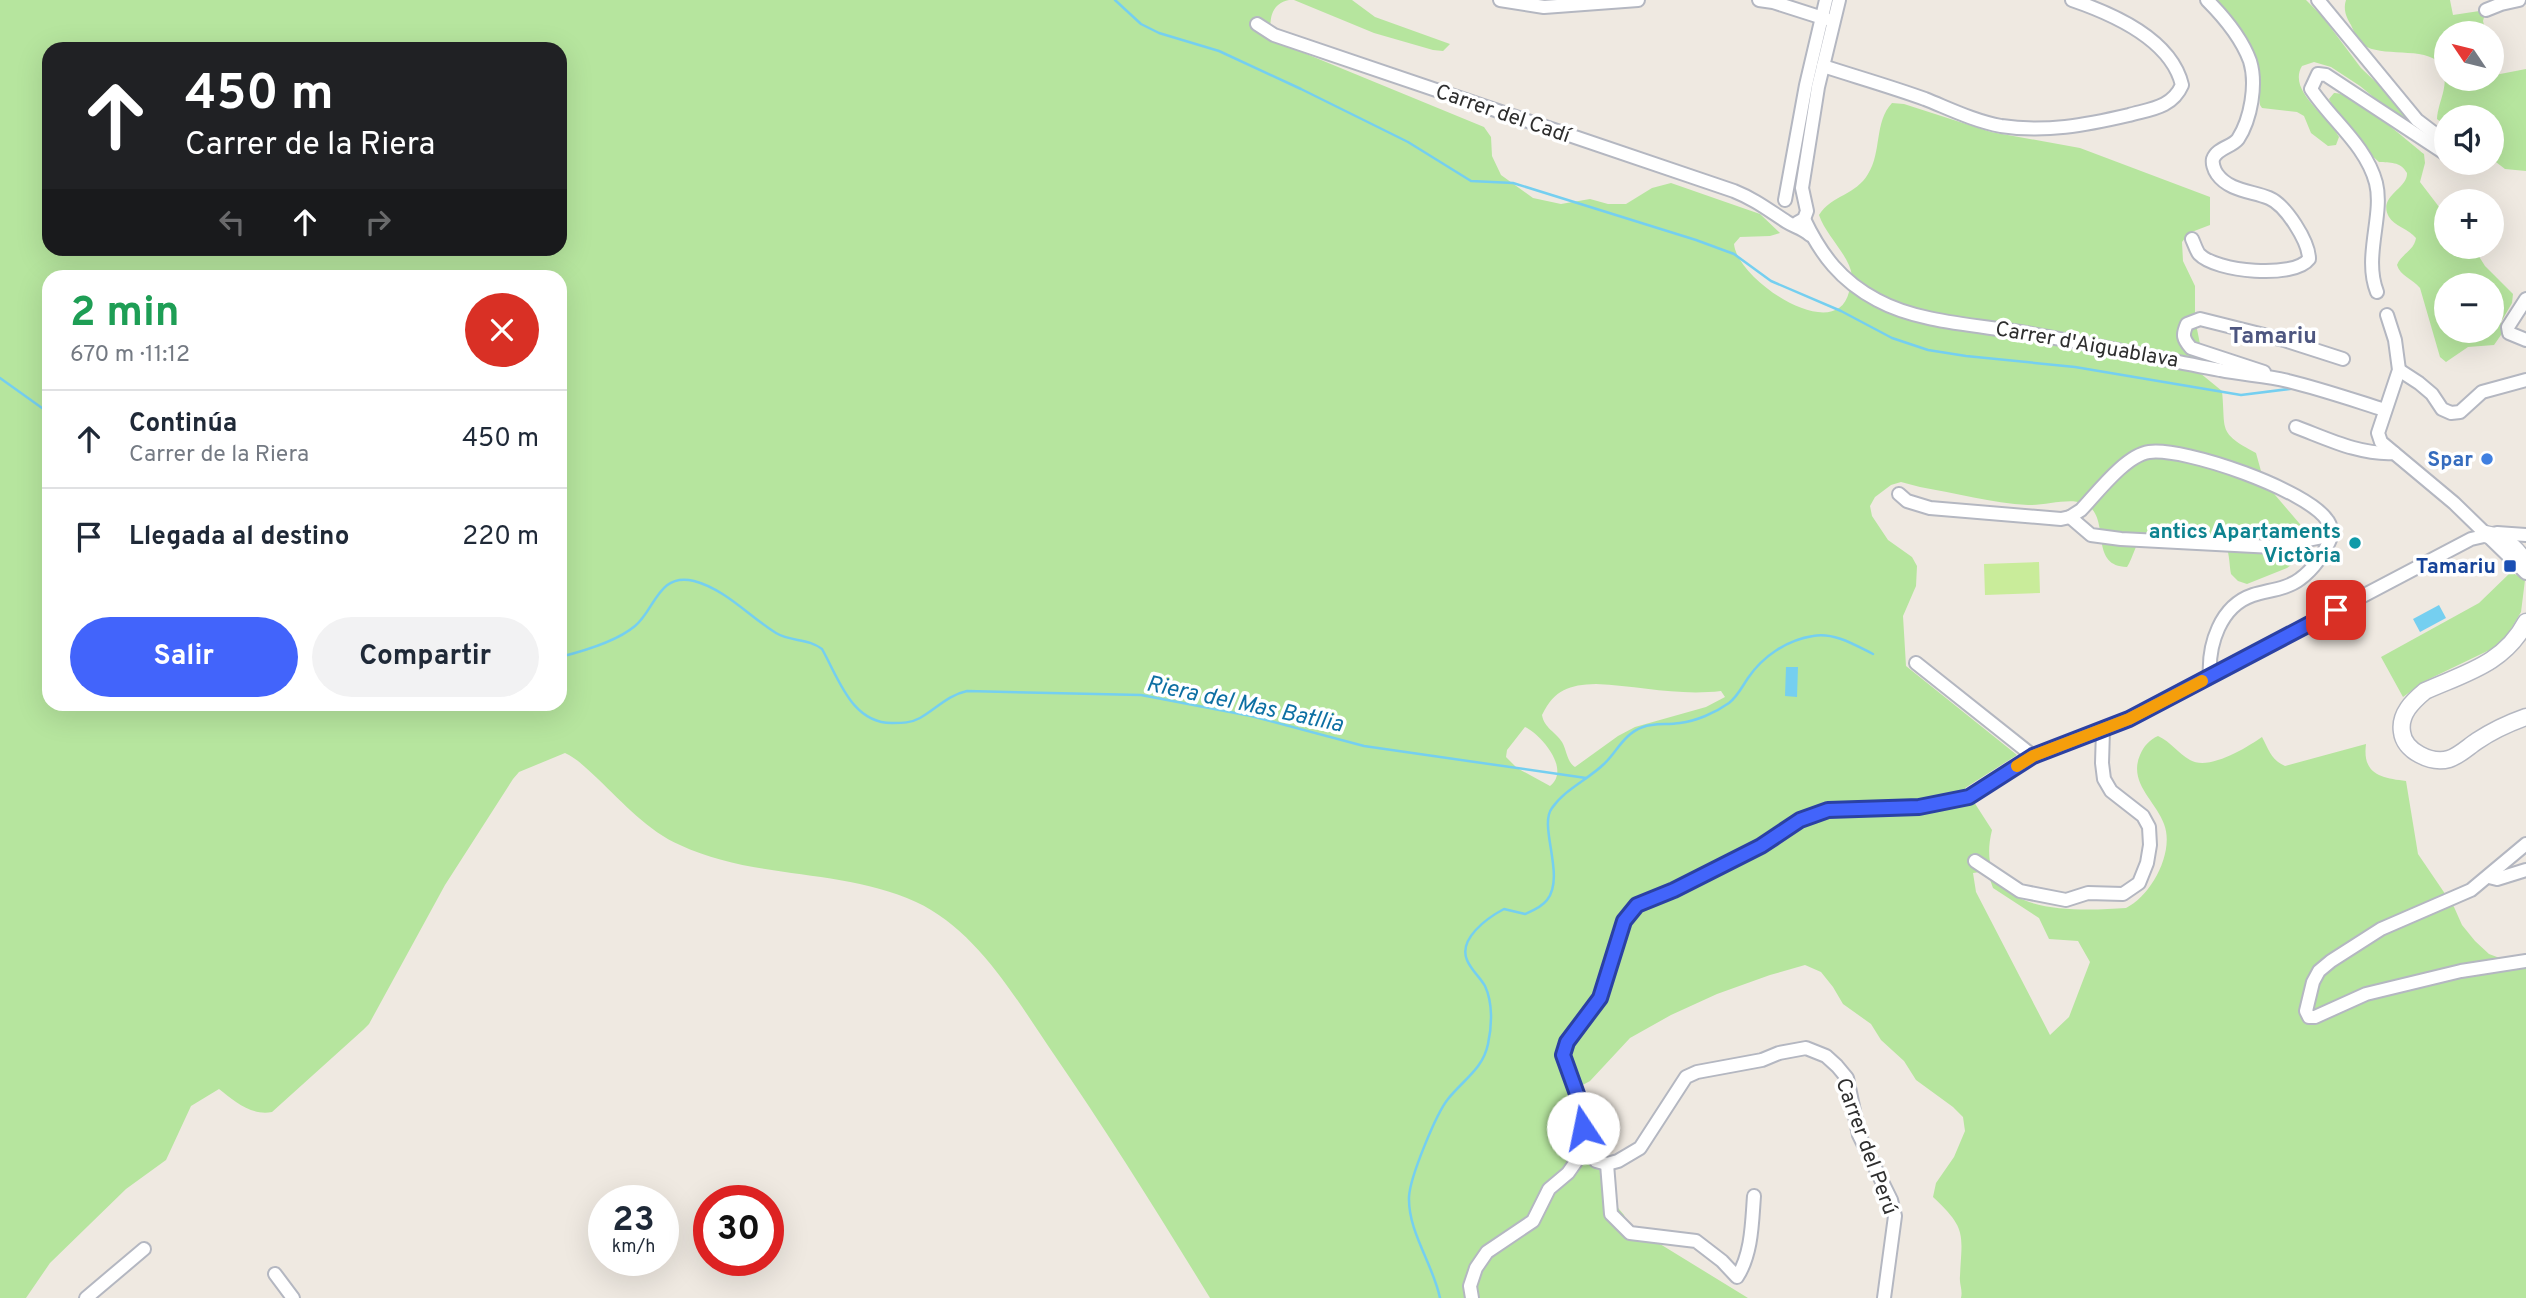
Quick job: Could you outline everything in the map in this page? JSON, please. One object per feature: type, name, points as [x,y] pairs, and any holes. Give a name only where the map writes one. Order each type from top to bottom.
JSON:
[{"type":"street","points":[[1500,0],[1544,7],[1638,0]]},
{"type":"street","points":[[1759,0],[1827,20]]},
{"type":"street","points":[[1826,0],[1827,20],[1823,66],[1797,217],[1781,207],[1785,200],[1806,85],[1827,20],[1839,0]]},
{"type":"street","points":[[1823,66],[1902,91],[1974,119],[2031,129],[2080,126],[2157,108],[2175,98],[2182,85],[2177,69],[2169,59],[2142,34],[2072,0]]},
{"type":"street","points":[[2192,239],[2199,253],[2210,261],[2229,268],[2265,271],[2296,267],[2309,259],[2306,243],[2282,207],[2269,198],[2246,192],[2226,182],[2218,176],[2213,167],[2213,159],[2219,151],[2236,142],[2244,128],[2250,107],[2252,74],[2249,60],[2238,39],[2207,0]]},
{"type":"street","points":[[2318,0],[2417,120],[2434,133]]},
{"type":"street","points":[[2486,10],[2519,0]]},
{"type":"street","name":"Carrer del Cadí","points":[[1257,24],[1274,35],[1751,198],[1768,203],[1798,198],[1797,217],[1751,198]]},
{"type":"street","points":[[2377,292],[2372,256],[2377,194],[2372,173],[2353,141],[2311,89],[2318,74],[2326,75],[2434,146]]},
{"type":"street","name":"Carrer d'Aiguablava","points":[[1797,217],[1835,271],[1854,288],[1901,310],[2222,371],[2287,380],[2385,410]]},
{"type":"street","points":[[2526,299],[2508,327],[2509,333],[2526,340]]},
{"type":"street","points":[[2387,315],[2395,340],[2399,370],[2378,433],[2379,438],[2454,503],[2526,573]]},
{"type":"street","points":[[2287,380],[2191,348],[2184,340],[2183,333],[2187,324],[2200,319],[2284,340],[2343,359]]},
{"type":"street","points":[[2399,370],[2432,394],[2442,409],[2451,413],[2460,412],[2482,392],[2526,380]]},
{"type":"street","points":[[2296,427],[2356,449],[2376,454],[2394,453]]},
{"type":"street","points":[[1899,494],[1907,501],[1930,508],[2061,519],[2081,510],[2134,457],[2148,452],[2162,452],[2208,461],[2245,473],[2294,495],[2326,517],[2332,535],[2314,566],[2299,580],[2253,595],[2232,607],[2221,623],[2211,649],[2210,676]]},
{"type":"street","points":[[2070,517],[2091,536],[2121,539],[2273,547],[2332,535]]},
{"type":"street","points":[[1754,1196],[1747,1255],[1744,1267],[1737,1277],[1722,1261],[1696,1241],[1630,1233],[1611,1214],[1607,1164],[1596,1161],[1586,1145],[1577,1094],[1563,1055],[1567,1042],[1600,998],[1624,921],[1637,905],[1674,890],[1774,839],[1800,820],[1828,810],[1919,807],[1958,801],[1981,791],[2033,756],[2129,719],[2471,539],[2497,533],[2526,535]]},
{"type":"street","points":[[2485,534],[2508,543],[2526,564]]},
{"type":"street","points":[[2526,622],[2515,640],[2492,662],[2420,696],[2405,712],[2402,733],[2405,743],[2414,752],[2435,760],[2448,760],[2506,724],[2526,717]]},
{"type":"street","points":[[1916,663],[2033,756]]},
{"type":"street","points":[[1975,861],[2020,891],[2066,900],[2088,893],[2123,894],[2139,883],[2147,863],[2150,845],[2148,827],[2143,816],[2111,791],[2104,779],[2103,730]]},
{"type":"street","points":[[2526,844],[2471,890],[2381,929],[2331,961],[2319,971],[2313,982],[2306,1011],[2309,1017],[2315,1017],[2366,994],[2461,971],[2526,961]]},
{"type":"street","points":[[2489,877],[2497,879],[2526,870]]},
{"type":"street","name":"Carrer del Perú","points":[[1607,1164],[1640,1148],[1686,1077],[1697,1072],[1762,1060],[1806,1048],[1826,1056],[1846,1078],[1859,1135],[1891,1200],[1895,1216],[1884,1298]]},
{"type":"street","points":[[1472,1298],[1470,1286],[1476,1268],[1488,1252],[1532,1221],[1549,1189],[1568,1173],[1575,1163],[1584,1136]]},
{"type":"street","points":[[86,1298],[145,1249]]},
{"type":"street","points":[[275,1274],[293,1298]]},
{"type":"green space","points":[[0,0],[1289,0],[1282,2],[1274,10],[1270,39],[1484,127],[1491,137],[1492,156],[1501,175],[1533,198],[1561,204],[1590,199],[1608,204],[1626,204],[1652,188],[1671,183],[1760,214],[1780,233],[1740,237],[1734,244],[1739,259],[1768,289],[1788,302],[1808,310],[1826,312],[1840,307],[1849,292],[1852,278],[1847,261],[1819,215],[1830,203],[1863,181],[1868,174],[1883,119],[1892,103],[1904,104],[1991,132],[2080,148],[2210,197],[2210,225],[2189,233],[2182,242],[2183,261],[2195,286],[2200,373],[2222,391],[2224,423],[2229,435],[2256,453],[2264,482],[2311,537],[2303,556],[2287,568],[2247,584],[2238,581],[2231,574],[2226,547],[2220,542],[2199,535],[2172,532],[2142,538],[2127,567],[2115,564],[2107,558],[2097,517],[2082,503],[2070,501],[2014,504],[1901,482],[1891,485],[1875,497],[1870,506],[1872,516],[1888,540],[1912,557],[1917,566],[1916,586],[1903,616],[1906,666],[2017,755],[1965,788],[1992,830],[1989,858],[1996,879],[2010,893],[2030,902],[2078,909],[2126,908],[2144,894],[2152,884],[2163,860],[2167,835],[2160,816],[2140,783],[2137,765],[2145,746],[2158,736],[2198,763],[2227,757],[2262,737],[2273,758],[2285,766],[2366,744],[2367,762],[2371,769],[2382,776],[2406,781],[2418,854],[2454,907],[2462,925],[2489,954],[2526,968],[2526,1298],[1961,1298],[1960,1232],[1952,1217],[1933,1197],[1936,1183],[1954,1157],[1965,1131],[1963,1117],[1916,1080],[1904,1061],[1881,1040],[1871,1024],[1843,1004],[1821,972],[1805,965],[1717,994],[1671,1015],[1630,1038],[1590,1081],[1579,1087],[1592,1116],[1603,1190],[1624,1215],[1630,1233],[1647,1236],[1748,1298],[1210,1298],[1025,1011],[994,968],[958,930],[938,914],[888,891],[828,878],[738,864],[680,845],[647,824],[583,765],[565,753],[519,772],[513,779],[445,885],[369,1024],[272,1112],[250,1110],[219,1089],[191,1106],[166,1160],[126,1189],[50,1263],[26,1298],[0,1298]],"holes":[[[1596,684],[1689,692],[1721,691],[1725,697],[1706,707],[1635,727],[1575,767],[1562,742],[1545,723],[1542,715],[1552,699],[1564,690]],[[1525,727],[1532,731],[1552,754],[1556,762],[1556,779],[1550,786],[1517,768],[1506,757],[1507,750]],[[1987,871],[1993,888],[2039,918],[2049,939],[2078,941],[2090,962],[2069,1017],[2050,1035],[1976,892],[1973,873]]]},
{"type":"green space","points":[[1294,0],[1352,0],[1375,17],[1450,44],[1443,51],[1433,50],[1374,33]]},
{"type":"green space","points":[[2212,0],[2306,0],[2322,16],[2361,68],[2428,132],[2410,127],[2360,86],[2331,67],[2314,62],[2302,66],[2300,85],[2304,94],[2339,137],[2336,145],[2328,146],[2311,133],[2304,116],[2297,112],[2262,108],[2258,77]]},
{"type":"green space","points":[[2346,0],[2450,0],[2453,15],[2486,10],[2483,21],[2434,21],[2434,59],[2419,54],[2367,47],[2357,37],[2346,16]]},
{"type":"green space","points":[[2526,69],[2526,171],[2504,168],[2504,105],[2440,105],[2443,91],[2504,91],[2504,73]]},
{"type":"green space","points":[[2334,93],[2353,100],[2424,154],[2425,163],[2420,182],[2434,200],[2434,259],[2481,259],[2492,273],[2434,273],[2434,336],[2420,288],[2401,272],[2397,265],[2413,246],[2416,238],[2391,220],[2386,210],[2390,198],[2403,184],[2407,173],[2398,165],[2379,162],[2369,153],[2329,99]]},
{"type":"green space","points":[[2504,285],[2513,294],[2512,303],[2504,317]]},
{"type":"green space","points":[[2436,343],[2495,343],[2468,347],[2446,362],[2440,357]]},
{"type":"green space","points":[[2039,562],[2040,593],[1985,595],[1984,564]]},
{"type":"green space","points":[[2511,572],[2525,580],[2521,612],[2502,644],[2425,681],[2403,697],[2381,657],[2479,603]]},
{"type":"water","points":[[2439,605],[2446,618],[2420,632],[2413,619]]},
{"type":"water","points":[[1786,667],[1798,667],[1797,697],[1785,696]]},
{"type":"waterway","points":[[1115,0],[1141,24],[1159,33],[1219,51],[1301,89],[1408,142],[1471,181],[1513,183],[1734,254],[1771,281],[1841,311],[1892,338],[1928,350],[2075,367],[2241,395],[2297,388]]},
{"type":"waterway","name":"Riera del Mas Batllia","points":[[0,378],[42,408]]},
{"type":"waterway","name":"Riera del Mas Batllia","points":[[567,655],[619,637],[642,619],[665,587],[672,582],[694,581],[716,590],[776,633],[822,649],[848,698],[867,716],[879,721],[913,721],[967,691],[1141,695],[1251,716],[1364,746],[1586,778]]},
{"type":"waterway","points":[[1440,1298],[1412,1223],[1410,1188],[1437,1118],[1448,1099],[1482,1060],[1488,1044],[1491,1007],[1485,986],[1467,960],[1467,944],[1482,924],[1504,909],[1525,914],[1540,907],[1547,900],[1554,878],[1548,827],[1552,808],[1564,795],[1605,763],[1631,733],[1647,726],[1692,720],[1718,710],[1735,698],[1761,663],[1785,645],[1821,635],[1844,640],[1873,654]]},
{"type":"slow traffic","points":[[2017,766],[2033,756],[2129,719],[2202,681]]},
{"type":"place","name":"Spar","points":[[2487,459]]},
{"type":"place","name":"antics Apartaments Victòria","points":[[2355,543]]},
{"type":"place","name":"Tamariu","points":[[2510,566]]},
{"type":"district","name":"Tamariu","points":[[2273,335]]},
{"type":"route","points":[[1583,1128],[1582,1112],[1563,1055],[1567,1042],[1600,998],[1624,921],[1637,905],[1674,890],[1761,846],[1800,820],[1828,810],[1919,807],[1969,797],[2033,756],[2129,719],[2336,610]]}]
